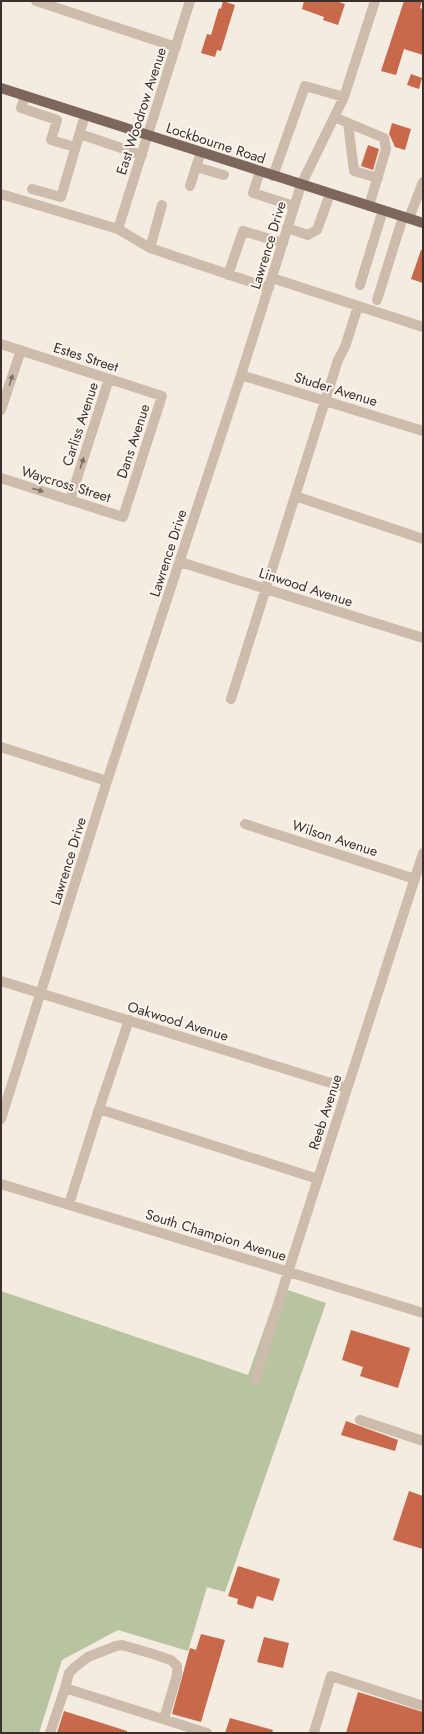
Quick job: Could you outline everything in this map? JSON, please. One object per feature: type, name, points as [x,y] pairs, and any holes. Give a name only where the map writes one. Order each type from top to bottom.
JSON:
[{"type":"main road","name":"Lockbourne Road","points":[[1,88],[423,223]]},
{"type":"street","points":[[36,1],[176,47]]},
{"type":"street","name":"East Woodrow Avenue","points":[[118,229],[190,1]]},
{"type":"street","name":"Lawrence Drive","points":[[1,1119],[108,781],[241,375],[301,185],[344,97],[376,1]]},
{"type":"street","points":[[273,176],[306,86],[344,97]]},
{"type":"street","points":[[24,96],[21,108],[57,120]]},
{"type":"street","points":[[61,108],[51,140],[76,147]]},
{"type":"street","points":[[55,210],[85,115]]},
{"type":"street","points":[[334,117],[384,138],[386,149],[369,206]]},
{"type":"street","points":[[348,123],[354,171],[378,178]]},
{"type":"street","points":[[80,134],[142,155]]},
{"type":"street","points":[[190,186],[200,152]]},
{"type":"street","points":[[196,167],[224,175]]},
{"type":"street","points":[[260,171],[253,193],[294,206]]},
{"type":"street","points":[[377,300],[406,218],[423,182]]},
{"type":"street","points":[[32,189],[60,197]]},
{"type":"street","points":[[1,194],[118,229],[150,248],[268,288]]},
{"type":"street","points":[[287,228],[308,235],[317,230],[330,194]]},
{"type":"street","points":[[150,248],[162,205]]},
{"type":"street","points":[[360,285],[384,210]]},
{"type":"street","points":[[228,275],[243,231],[283,243]]},
{"type":"street","points":[[272,278],[423,327]]},
{"type":"street","points":[[231,699],[325,401],[358,306]]},
{"type":"street","name":"Estes Street","points":[[1,344],[162,396]]},
{"type":"street","points":[[1,410],[20,350]]},
{"type":"street","name":"Studer Avenue","points":[[241,375],[423,431]]},
{"type":"street","name":"Carliss Avenue","points":[[70,500],[109,379]]},
{"type":"street","name":"Dans Avenue","points":[[124,517],[162,396]]},
{"type":"street","name":"Waycross Street","points":[[1,478],[124,517]]},
{"type":"street","points":[[295,496],[423,539]]},
{"type":"street","name":"Linwood Avenue","points":[[180,562],[423,638]]},
{"type":"street","points":[[1,747],[108,781]]},
{"type":"street","name":"Wilson Avenue","points":[[245,824],[415,879]]},
{"type":"street","name":"Reeb Avenue","points":[[255,1381],[288,1272],[423,853]]},
{"type":"street","name":"Oakwood Avenue","points":[[1,981],[41,992],[347,1088]]},
{"type":"street","points":[[68,1204],[129,1020]]},
{"type":"street","points":[[99,1109],[318,1179]]},
{"type":"street","name":"South Champion Avenue","points":[[1,1184],[423,1314]]},
{"type":"street","points":[[360,1420],[423,1441]]},
{"type":"street","points":[[50,1733],[69,1673],[81,1661],[96,1653],[122,1645],[175,1662],[178,1670],[164,1719]]},
{"type":"street","points":[[314,1732],[331,1676],[423,1706]]},
{"type":"street","points":[[65,1688],[207,1733]]},
{"type":"green space","points":[[279,1287],[326,1303],[225,1592],[207,1587],[188,1651],[118,1630],[62,1660],[39,1733],[1,1733],[1,1291],[248,1375]]},
{"type":"building","points":[[223,1],[235,5],[221,51],[217,50],[215,57],[201,53],[207,34],[211,35],[219,8],[221,9]]},
{"type":"building","points":[[304,1],[336,1],[345,4],[338,25],[323,20],[324,17],[302,9]]},
{"type":"building","points":[[404,1],[422,1],[420,8],[423,9],[423,55],[404,49],[396,75],[381,71]]},
{"type":"building","points":[[411,74],[422,78],[419,89],[407,85]]},
{"type":"building","points":[[392,123],[411,129],[405,150],[395,147],[389,134]]},
{"type":"building","points":[[368,145],[379,149],[373,170],[361,166]]},
{"type":"building","points":[[421,250],[423,250],[423,283],[411,279]]},
{"type":"building","points":[[351,1330],[410,1348],[398,1388],[360,1376],[363,1367],[342,1360]]},
{"type":"building","points":[[346,1421],[398,1440],[395,1451],[341,1435]]},
{"type":"building","points":[[409,1491],[423,1496],[423,1549],[393,1540]]},
{"type":"building","points":[[238,1566],[280,1579],[273,1601],[257,1596],[253,1609],[237,1604],[238,1599],[228,1596]]},
{"type":"building","points":[[201,1634],[225,1640],[201,1722],[172,1714],[190,1648],[196,1650]]},
{"type":"building","points":[[264,1637],[289,1643],[283,1668],[257,1662]]},
{"type":"building","points":[[358,1692],[423,1712],[423,1733],[346,1733]]},
{"type":"building","points":[[64,1711],[127,1731],[127,1733],[57,1733]]},
{"type":"building","points":[[230,1718],[273,1730],[272,1733],[225,1733]]}]
